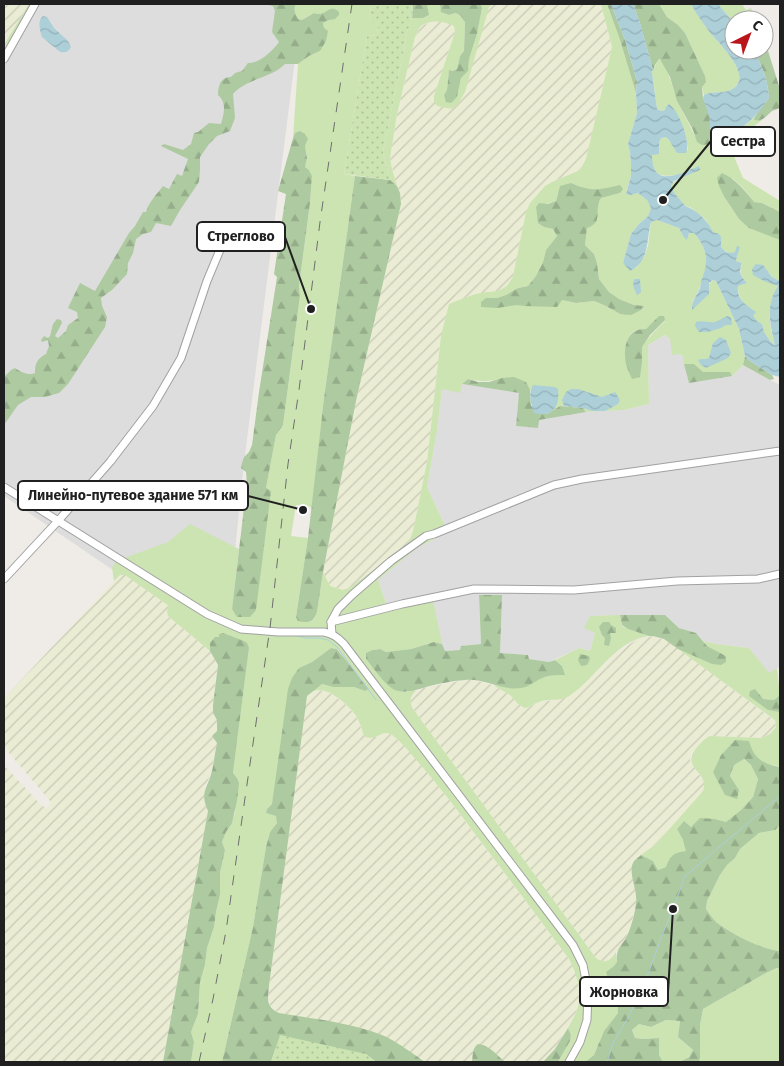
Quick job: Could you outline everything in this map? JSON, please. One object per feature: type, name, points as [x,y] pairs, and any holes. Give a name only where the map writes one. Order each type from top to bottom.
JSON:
[{"type":"street","points":[[4,59],[35,4]]},
{"type":"street","points":[[4,578],[58,522],[110,462],[153,406],[181,358],[230,226]]},
{"type":"street","points":[[332,634],[330,622],[352,595],[391,561],[426,536],[554,485],[582,479],[780,451]]},
{"type":"street","points":[[4,487],[207,614],[241,629],[278,632],[324,632],[332,634],[344,644],[573,945],[583,965],[588,992],[586,1020],[580,1042],[569,1062]]},
{"type":"street","points":[[330,622],[474,589],[574,590],[677,581],[758,580],[780,574]]},
{"type":"shaded area","points":[[4,4],[302,4],[243,471],[234,561],[216,636],[107,566],[4,496]]},
{"type":"shaded area","points":[[665,335],[670,339],[679,354],[683,356],[732,376],[743,365],[780,385],[780,666],[769,674],[749,648],[703,641],[696,633],[679,628],[665,615],[590,616],[595,633],[590,651],[579,648],[549,662],[529,659],[528,655],[500,653],[501,595],[479,595],[481,644],[461,646],[461,650],[444,651],[442,644],[389,612],[378,580],[417,548],[448,532],[427,487],[442,389],[462,384],[519,393],[516,426],[537,427],[539,420],[580,412],[624,410],[649,404],[648,345]]},
{"type":"green space","points":[[4,4],[29,4],[4,45]]},
{"type":"green space","points":[[29,4],[35,4],[4,59],[4,45]]},
{"type":"green space","points":[[263,4],[296,4],[295,13],[298,19],[302,20],[314,13],[322,14],[330,9],[336,9],[339,15],[335,19],[323,23],[324,28],[328,31],[326,41],[320,51],[298,64],[285,64],[273,73],[245,85],[233,94],[235,118],[230,131],[217,136],[200,157],[199,182],[171,226],[156,223],[151,232],[143,234],[136,239],[133,253],[128,263],[127,274],[112,290],[101,298],[107,317],[105,327],[68,384],[59,393],[45,397],[31,397],[18,405],[4,425],[4,377],[15,368],[28,374],[35,373],[37,362],[46,354],[49,346],[48,340],[42,342],[41,340],[44,336],[48,338],[50,336],[53,324],[57,319],[61,320],[62,323],[55,336],[58,338],[66,331],[68,325],[78,318],[77,312],[68,308],[80,283],[95,291],[143,212],[146,212],[163,186],[169,189],[177,174],[182,176],[188,159],[161,146],[164,144],[183,150],[191,144],[194,133],[209,123],[221,124],[224,108],[223,101],[218,95],[221,82],[225,78],[242,71],[248,63],[262,59],[279,42],[272,32],[275,11],[273,6]]},
{"type":"green space","points":[[296,4],[371,4],[369,21],[378,22],[377,36],[367,35],[344,174],[355,176],[324,398],[312,507],[296,505],[291,536],[308,538],[296,617],[303,621],[309,622],[313,620],[317,612],[323,572],[330,586],[343,590],[351,587],[406,545],[410,539],[427,462],[441,336],[449,304],[476,294],[498,291],[510,282],[513,276],[526,212],[530,203],[545,186],[580,170],[586,159],[612,47],[601,4],[607,4],[636,93],[637,113],[628,144],[631,176],[626,193],[631,195],[638,193],[647,200],[651,208],[648,216],[631,234],[623,263],[636,268],[644,257],[648,246],[651,222],[657,220],[679,228],[687,239],[689,233],[694,233],[704,250],[706,267],[701,285],[692,303],[713,280],[716,281],[739,329],[745,356],[743,365],[732,376],[729,372],[703,372],[694,364],[684,364],[683,356],[679,354],[672,355],[670,339],[665,335],[648,345],[649,404],[624,410],[586,412],[583,408],[560,406],[547,414],[530,390],[502,378],[485,381],[468,379],[462,384],[460,393],[442,389],[427,487],[448,532],[417,548],[378,580],[389,612],[433,600],[442,644],[434,642],[411,649],[386,652],[379,649],[373,650],[398,691],[416,691],[411,699],[413,709],[596,958],[608,961],[616,952],[617,962],[613,967],[609,982],[617,997],[618,1013],[604,1031],[594,1055],[585,1062],[558,1062],[570,1041],[571,1035],[568,1028],[579,1003],[578,984],[569,959],[452,804],[403,744],[388,733],[372,738],[364,736],[357,717],[345,704],[335,696],[324,691],[312,691],[322,684],[333,687],[354,687],[365,691],[369,689],[338,649],[331,648],[312,662],[299,668],[272,804],[266,813],[277,816],[277,823],[270,832],[266,847],[253,927],[222,1062],[191,1062],[194,1042],[191,1032],[198,1014],[200,982],[220,895],[220,873],[225,850],[222,842],[235,813],[237,778],[233,773],[249,648],[219,637],[210,643],[210,651],[168,616],[169,606],[125,575],[120,575],[114,581],[112,568],[116,561],[168,542],[190,524],[239,549],[232,609],[256,609],[266,488],[276,435],[283,425],[310,203],[312,177],[309,170],[304,167],[307,158],[305,146],[308,139],[295,133],[293,138],[298,64],[320,51],[324,29],[323,23],[329,20],[321,14],[314,13],[302,20],[298,19]],"holes":[[[571,183],[586,189],[599,190],[620,186],[620,193],[601,198],[598,204],[598,219],[587,227],[585,245],[594,254],[599,279],[609,292],[619,299],[634,305],[643,306],[620,314],[594,301],[576,303],[562,300],[524,306],[486,298],[497,298],[518,288],[528,286],[536,276],[543,262],[546,250],[557,236],[553,229],[544,227],[539,223],[536,207],[556,201],[558,193]],[[665,321],[650,337],[626,365],[626,346],[630,335],[633,332]]]},
{"type":"green space","points":[[371,4],[413,4],[412,18],[408,28],[383,152],[390,180],[344,174],[367,35],[377,36],[378,23],[369,21]]},
{"type":"green space","points":[[413,4],[427,4],[429,15],[423,18],[412,18]]},
{"type":"green space","points":[[427,4],[440,4],[442,12],[449,15],[454,13],[460,15],[465,22],[464,51],[460,56],[457,69],[449,71],[447,90],[444,95],[457,97],[461,78],[468,71],[469,59],[477,34],[482,8],[481,4],[492,4],[489,7],[465,92],[458,104],[452,109],[437,106],[434,102],[434,96],[455,32],[454,26],[442,22],[433,22],[421,26],[418,30],[397,114],[390,158],[397,186],[390,180],[383,152],[408,28],[412,18],[423,18],[429,15]]},
{"type":"green space","points":[[440,4],[481,4],[482,8],[477,34],[469,59],[468,71],[461,78],[457,97],[451,103],[446,102],[444,95],[447,90],[449,70],[457,69],[460,56],[464,51],[465,22],[460,15],[455,13],[449,15],[441,12]]},
{"type":"green space","points":[[492,4],[601,4],[612,47],[586,160],[580,170],[545,186],[530,203],[526,212],[511,282],[505,288],[498,291],[477,294],[441,336],[427,462],[410,539],[406,545],[351,587],[343,590],[330,586],[323,572],[356,401],[401,204],[400,193],[390,158],[397,114],[415,37],[420,27],[428,23],[437,21],[454,26],[455,32],[434,96],[452,109],[489,7]]},
{"type":"green space","points":[[607,4],[611,4],[625,40],[637,81],[636,93],[620,40]]},
{"type":"green space","points":[[633,4],[659,4],[667,17],[685,33],[705,76],[706,82],[702,87],[703,98],[710,116],[710,128],[713,139],[711,144],[702,145],[697,142],[693,130],[677,101],[670,77],[660,59],[653,70]]},
{"type":"green space","points":[[659,4],[691,4],[708,30],[724,49],[724,60],[733,60],[739,75],[739,82],[734,88],[704,95],[702,87],[705,76],[685,33],[667,17]]},
{"type":"green space","points":[[718,4],[742,4],[746,10],[724,10]]},
{"type":"green space","points":[[659,59],[666,69],[678,102],[697,141],[713,139],[710,128],[718,136],[747,124],[755,116],[755,120],[762,120],[748,131],[728,142],[743,178],[780,201],[780,212],[762,203],[754,202],[732,178],[725,198],[739,219],[780,240],[780,281],[772,277],[768,271],[773,284],[779,286],[770,308],[771,330],[776,345],[770,341],[764,332],[762,324],[752,316],[755,312],[748,307],[739,295],[738,286],[747,283],[741,274],[742,263],[736,261],[737,256],[735,252],[729,253],[721,247],[721,237],[713,232],[706,220],[690,207],[685,206],[670,186],[676,180],[700,169],[669,176],[658,174],[653,168],[652,155],[659,148],[661,138],[666,137],[673,145],[688,150],[686,135],[680,123],[665,110],[657,109],[651,72]]},
{"type":"green space","points":[[771,60],[780,89],[780,108],[772,111],[762,119],[754,120],[769,98],[764,73],[759,61]]},
{"type":"green space","points":[[300,131],[308,139],[305,146],[307,158],[305,167],[312,176],[299,286],[300,296],[283,425],[276,435],[266,488],[271,491],[256,610],[250,617],[237,617],[232,609],[247,483],[246,472],[241,468],[244,457],[252,445],[277,277],[274,274],[286,194],[278,191],[293,138],[295,133]]},
{"type":"green space","points":[[722,173],[736,182],[754,202],[762,203],[780,212],[780,240],[749,228],[739,219],[719,186],[717,178]]},
{"type":"green space","points":[[355,176],[390,180],[397,186],[401,204],[356,401],[317,612],[312,620],[302,622],[298,621],[296,617]]},
{"type":"green space","points":[[571,183],[590,189],[620,185],[623,189],[620,193],[601,198],[596,222],[587,228],[585,245],[594,254],[599,279],[609,292],[619,299],[634,305],[644,306],[641,310],[631,315],[620,314],[594,301],[576,303],[562,300],[557,307],[517,305],[497,308],[481,307],[481,302],[486,298],[497,298],[518,288],[528,286],[536,276],[543,262],[546,250],[557,236],[553,229],[538,223],[536,207],[539,203],[548,204],[556,201],[560,186]]},
{"type":"green space","points":[[659,316],[664,316],[665,320],[650,335],[642,347],[640,377],[632,379],[626,366],[625,352],[627,340],[634,332],[646,329]]},
{"type":"green space","points":[[745,356],[772,375],[774,379],[770,380],[743,365]]},
{"type":"green space","points":[[684,364],[694,364],[703,372],[730,372],[732,376],[689,383]]},
{"type":"green space","points":[[514,377],[526,382],[530,390],[531,406],[547,414],[560,406],[583,408],[586,412],[539,420],[538,428],[516,426],[519,393],[462,384],[468,379],[478,382],[489,382]]},
{"type":"green space","points":[[120,575],[125,575],[170,606],[168,616],[210,651],[218,665],[213,705],[213,713],[217,720],[217,731],[212,736],[217,743],[211,774],[205,787],[204,802],[208,811],[163,1062],[4,1062],[4,765],[42,806],[47,808],[50,805],[50,801],[4,747],[4,698]]},
{"type":"green space","points":[[479,595],[502,595],[500,653],[528,655],[529,659],[549,662],[555,660],[562,666],[565,675],[545,677],[521,688],[507,688],[479,681],[465,680],[401,692],[389,686],[366,659],[366,653],[380,649],[386,652],[411,649],[434,642],[442,644],[445,651],[460,650],[461,646],[481,644]]},
{"type":"green space","points":[[620,615],[622,626],[649,636],[637,639],[615,653],[579,689],[569,696],[562,699],[543,701],[525,708],[518,704],[510,695],[493,685],[522,688],[542,677],[564,675],[562,666],[555,660],[579,648],[590,651],[595,633],[584,628],[590,616]]},
{"type":"green space","points":[[620,615],[665,615],[679,628],[696,633],[707,646],[726,656],[726,662],[721,665],[712,664],[678,649],[664,639],[628,629],[622,625]]},
{"type":"green space","points":[[603,622],[609,622],[616,628],[616,633],[610,633],[609,646],[604,645],[605,638],[599,627]]},
{"type":"green space","points":[[223,633],[244,641],[249,648],[233,773],[239,783],[237,801],[232,823],[222,842],[225,850],[220,873],[220,895],[200,982],[198,1014],[191,1032],[194,1042],[191,1062],[163,1062],[208,811],[205,805],[204,794],[212,771],[217,743],[212,736],[217,731],[217,720],[213,713],[213,705],[218,665],[210,651],[210,643],[215,637],[219,637],[219,634]]},
{"type":"green space","points":[[653,636],[669,642],[775,720],[776,727],[770,734],[761,738],[710,736],[691,754],[690,760],[704,782],[705,787],[656,844],[641,855],[632,873],[636,902],[631,927],[612,958],[607,962],[603,962],[596,958],[413,709],[410,702],[414,693],[423,688],[465,680],[474,680],[493,685],[510,695],[521,706],[529,707],[538,702],[556,700],[569,696],[614,655],[628,645],[638,639]]},
{"type":"green space","points":[[703,641],[749,648],[769,673],[777,668],[780,695],[774,700],[763,699],[768,710],[779,712],[780,714],[780,767],[757,759],[752,751],[735,740],[721,755],[713,772],[739,790],[730,776],[734,765],[743,759],[751,765],[758,779],[753,797],[726,822],[715,819],[691,827],[684,821],[677,829],[687,852],[666,867],[658,870],[653,861],[641,855],[656,844],[703,791],[704,784],[702,778],[691,760],[698,746],[710,736],[761,738],[770,734],[776,727],[775,720],[678,649],[692,654],[726,656],[707,646]]},
{"type":"green space","points":[[331,648],[337,649],[369,689],[365,691],[354,687],[333,687],[322,684],[307,696],[268,1002],[271,1008],[279,1013],[344,1024],[382,1035],[425,1062],[376,1062],[366,1054],[276,1047],[271,1062],[222,1062],[253,927],[266,847],[270,832],[277,823],[276,816],[266,813],[272,804],[288,689],[292,678],[299,668],[312,662]]},
{"type":"green space","points":[[580,654],[589,656],[590,659],[587,665],[581,666],[578,660]]},
{"type":"green space","points":[[755,689],[763,699],[774,700],[780,695],[780,714],[779,712],[768,710],[749,696],[750,691]]},
{"type":"green space","points":[[312,691],[328,692],[344,703],[357,717],[364,736],[377,737],[383,733],[388,733],[405,746],[441,789],[569,959],[577,976],[580,993],[577,1010],[555,1049],[543,1062],[505,1062],[487,1047],[474,1047],[472,1062],[425,1062],[384,1036],[279,1013],[270,1007],[268,998],[269,986],[306,702],[307,696]]},
{"type":"green space","points":[[735,740],[749,741],[753,752],[763,762],[779,767],[780,765],[780,825],[775,830],[759,833],[740,849],[735,858],[720,875],[707,901],[706,909],[716,922],[738,936],[755,944],[780,951],[780,969],[777,968],[764,974],[703,1009],[700,1025],[699,1062],[680,1062],[689,1057],[693,1050],[678,1037],[680,1021],[666,1020],[651,1027],[639,1024],[632,1030],[635,1038],[659,1038],[659,1055],[663,1062],[585,1062],[594,1055],[604,1031],[618,1013],[617,997],[606,972],[617,962],[618,950],[628,934],[636,907],[632,872],[633,863],[641,855],[653,861],[658,870],[666,867],[673,855],[686,851],[677,829],[684,821],[691,827],[700,818],[726,822],[753,797],[758,779],[751,765],[744,759],[734,765],[730,776],[739,790],[737,799],[725,795],[713,772],[721,755]]},
{"type":"green space","points":[[780,825],[780,951],[755,944],[738,936],[716,922],[706,909],[707,901],[720,875],[735,858],[740,849],[759,833],[775,830]]},
{"type":"green space","points":[[778,968],[780,969],[780,1062],[699,1062],[700,1025],[703,1009]]},
{"type":"green space","points":[[666,1020],[680,1021],[678,1037],[693,1050],[684,1060],[663,1062],[659,1055],[659,1038],[635,1038],[632,1030],[639,1024],[651,1027]]},
{"type":"green space","points":[[568,1028],[571,1035],[570,1041],[558,1062],[543,1062],[555,1049]]},
{"type":"green space","points":[[280,1035],[366,1054],[376,1062],[271,1062]]},
{"type":"green space","points":[[478,1044],[489,1048],[505,1062],[472,1062],[474,1050]]},
{"type":"water","points":[[611,4],[633,4],[653,70],[651,72],[657,109],[665,110],[669,104],[673,108],[683,127],[687,141],[686,153],[677,153],[666,137],[661,138],[659,154],[652,155],[653,166],[662,176],[668,176],[699,166],[700,170],[674,181],[671,186],[672,189],[685,206],[698,213],[713,232],[719,234],[721,237],[721,247],[726,252],[735,252],[737,246],[740,247],[736,261],[742,263],[741,274],[747,283],[738,286],[740,298],[756,312],[753,316],[762,324],[764,332],[775,345],[770,322],[770,308],[778,286],[753,275],[752,269],[756,264],[763,265],[772,277],[780,281],[780,377],[772,375],[745,356],[739,329],[716,281],[713,280],[709,283],[709,294],[692,310],[693,301],[700,288],[706,264],[704,248],[694,233],[689,233],[687,240],[679,228],[657,220],[651,222],[646,250],[641,262],[630,271],[623,263],[631,234],[648,216],[651,208],[647,200],[638,193],[626,194],[631,176],[628,144],[637,113],[637,81],[625,40]]},
{"type":"water","points":[[691,4],[718,4],[724,11],[724,49],[708,30]]},
{"type":"water","points":[[43,16],[47,17],[54,28],[68,41],[71,47],[68,51],[60,52],[42,37],[40,23]]},
{"type":"water","points":[[732,60],[758,60],[766,79],[769,98],[742,127],[736,131],[718,136],[710,128],[709,116],[703,98],[704,95],[734,88],[739,82],[736,67]]},
{"type":"water","points":[[634,279],[640,279],[641,292],[637,295],[633,286]]},
{"type":"water","points":[[728,316],[731,318],[732,325],[726,325],[708,332],[699,332],[695,326],[696,322],[715,322]]},
{"type":"water","points":[[720,337],[726,340],[731,353],[728,358],[706,368],[698,360],[709,358],[713,343]]},
{"type":"water","points":[[533,385],[555,387],[558,389],[558,401],[550,412],[546,414],[534,413],[530,395]]},
{"type":"water","points":[[571,389],[578,389],[602,397],[615,392],[620,400],[618,404],[605,411],[592,411],[564,406],[562,400],[566,392]]},
{"type":"waterway","points":[[294,635],[328,640],[337,647],[376,700]]},
{"type":"waterway","points":[[607,1062],[613,1043],[629,1016],[647,977],[685,876],[780,796]]},
{"type":"railway","points":[[199,1062],[226,931],[270,628],[288,464],[320,222],[352,4]]},
{"type":"place","name":"Сестра","points":[[663,200]]},
{"type":"place","name":"Стреглово","points":[[311,309]]},
{"type":"place","name":"Линейно-путевое здание 571 км","points":[[303,510]]},
{"type":"place","name":"Жорновка","points":[[673,909]]}]
